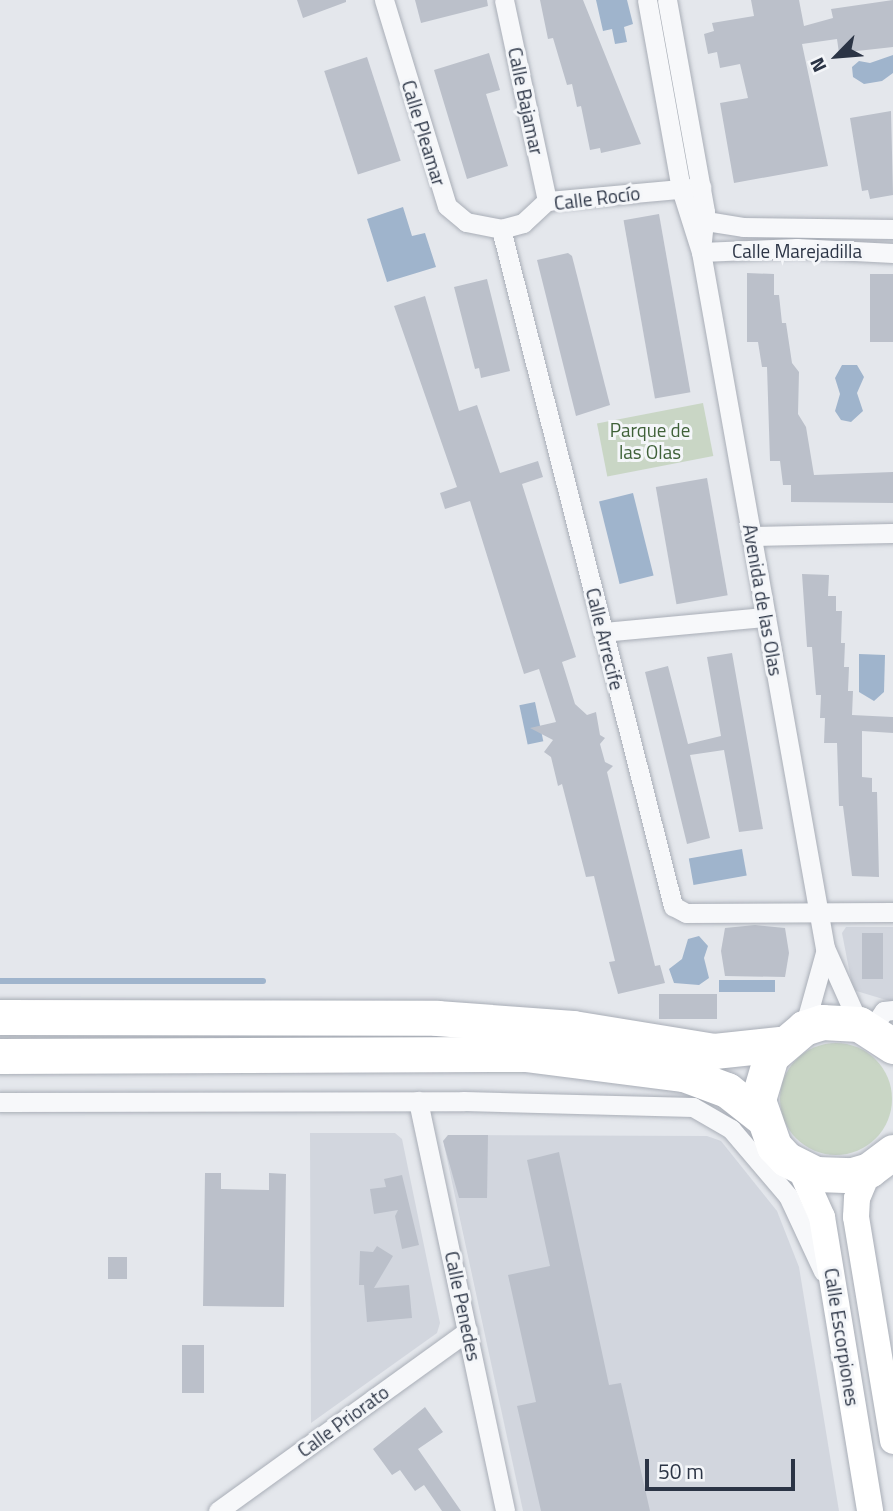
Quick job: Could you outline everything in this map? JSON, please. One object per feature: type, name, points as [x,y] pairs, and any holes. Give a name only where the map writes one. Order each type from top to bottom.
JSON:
[{"type":"highway","points":[[0,1017],[437,1018],[573,1028],[714,1051],[792,1036],[822,1022],[879,1027]]},
{"type":"highway","points":[[792,1036],[759,1085],[760,1116],[774,1146],[800,1168],[834,1177],[881,1161]]},
{"type":"highway","points":[[0,1056],[548,1055],[611,1061],[708,1080],[760,1116]]},
{"type":"street","name":"Calle Pleamar","points":[[384,0],[447,206],[466,222],[501,229]]},
{"type":"street","name":"Calle Bajamar","points":[[504,0],[547,201]]},
{"type":"street","name":"Avenida de las Olas","points":[[647,0],[681,188],[701,252],[825,948],[824,969],[792,1036]]},
{"type":"street","name":"Avenida de las Olas","points":[[667,0],[706,221],[701,252]]},
{"type":"street","name":"Calle Rocío","points":[[501,229],[523,223],[547,201],[701,187]]},
{"type":"street","name":"Calle Marejadilla","points":[[706,221],[743,227],[893,229]]},
{"type":"street","name":"Calle Arrecife","points":[[501,229],[673,906],[686,913],[819,910],[893,912]]},
{"type":"street","name":"Calle Marejadilla","points":[[701,252],[797,248],[893,253]]},
{"type":"street","points":[[751,536],[893,533]]},
{"type":"street","points":[[603,632],[765,617]]},
{"type":"street","name":"Avenida de las Olas","points":[[825,948],[879,1027]]},
{"type":"street","points":[[0,1102],[418,1101],[680,1104],[707,1111],[731,1129],[788,1196],[837,1303]]},
{"type":"street","name":"Calle Penedes","points":[[418,1101],[506,1511]]},
{"type":"street","name":"Calle Escorpiones","points":[[881,1161],[857,1198],[856,1217],[893,1441]]},
{"type":"street","name":"Calle Escorpiones","points":[[800,1168],[822,1217],[870,1511]]},
{"type":"street","name":"Calle Priorato","points":[[218,1511],[468,1331]]},
{"type":"shaded area","points":[[846,927],[893,927],[893,1002],[853,990],[842,933]]},
{"type":"shaded area","points":[[310,1133],[395,1133],[402,1139],[440,1323],[437,1333],[311,1423]]},
{"type":"shaded area","points":[[448,1135],[707,1136],[721,1141],[777,1211],[799,1267],[839,1511],[523,1511],[444,1145]]},
{"type":"green space","name":"Parque de las Olas","points":[[703,403],[713,456],[607,477],[597,424]]},
{"type":"green space","points":[[836,1043],[857,1048],[875,1060],[887,1078],[892,1099],[887,1120],[875,1138],[857,1150],[836,1155],[815,1150],[797,1138],[785,1120],[780,1099],[785,1078],[797,1060],[815,1048]]},
{"type":"water","points":[[596,0],[627,0],[633,24],[624,27],[627,42],[615,44],[612,29],[603,31]]},
{"type":"water","points":[[893,55],[893,73],[882,81],[864,84],[853,77],[852,67],[859,61],[870,63]]},
{"type":"water","points":[[403,207],[412,236],[425,233],[436,267],[387,282],[367,219]]},
{"type":"water","points":[[842,365],[857,365],[864,377],[857,393],[863,411],[851,422],[841,420],[835,411],[840,394],[835,378]]},
{"type":"water","points":[[633,493],[654,575],[620,584],[599,501]]},
{"type":"water","points":[[859,654],[885,655],[884,692],[874,701],[859,692]]},
{"type":"water","points":[[535,702],[543,741],[528,744],[519,705]]},
{"type":"water","points":[[742,849],[747,876],[694,885],[689,858]]},
{"type":"water","points":[[699,936],[708,946],[704,958],[709,978],[699,985],[674,983],[669,969],[682,959],[688,939]]},
{"type":"water","points":[[719,980],[775,980],[775,992],[719,992]]},
{"type":"building","points":[[297,0],[346,0],[346,2],[303,18]]},
{"type":"building","points":[[415,0],[487,0],[488,6],[421,23]]},
{"type":"building","points":[[540,0],[583,0],[641,144],[601,153],[600,148],[590,150],[581,106],[577,107],[572,84],[567,85],[553,38],[548,39]]},
{"type":"building","points":[[751,0],[799,0],[804,26],[833,18],[831,9],[893,0],[893,47],[839,53],[837,39],[802,44],[828,166],[734,183],[720,103],[748,98],[740,64],[720,68],[717,52],[708,54],[704,34],[714,31],[712,23],[754,16]]},
{"type":"building","points":[[489,53],[500,90],[486,94],[508,166],[467,179],[434,70]]},
{"type":"building","points":[[367,57],[401,161],[358,175],[324,71]]},
{"type":"building","points":[[891,111],[893,195],[870,199],[868,190],[862,191],[850,118]]},
{"type":"building","points":[[659,214],[690,392],[655,399],[624,220]]},
{"type":"building","points":[[568,253],[572,256],[610,405],[576,416],[537,260]]},
{"type":"building","points":[[747,273],[774,274],[774,295],[779,295],[782,323],[786,323],[792,363],[799,372],[798,414],[806,427],[814,475],[893,472],[893,503],[791,502],[791,485],[783,485],[780,461],[770,461],[767,367],[762,367],[758,342],[747,342]]},
{"type":"building","points":[[870,274],[893,274],[893,342],[870,342]]},
{"type":"building","points":[[487,279],[510,371],[481,378],[479,368],[475,369],[454,287]]},
{"type":"building","points":[[425,296],[459,411],[477,405],[500,473],[538,461],[543,477],[522,484],[576,657],[562,662],[575,704],[587,715],[596,712],[600,735],[605,738],[600,744],[605,762],[613,766],[607,772],[655,966],[660,965],[665,983],[618,994],[609,962],[615,961],[594,876],[586,877],[562,784],[558,786],[551,757],[544,752],[553,740],[530,728],[556,722],[539,669],[524,674],[470,501],[445,509],[440,493],[457,487],[394,306]]},
{"type":"building","points":[[707,478],[728,595],[676,604],[656,487]]},
{"type":"building","points":[[802,574],[829,575],[828,596],[836,596],[836,611],[842,611],[841,643],[845,643],[844,667],[849,667],[848,691],[853,691],[852,715],[893,717],[893,733],[862,731],[862,777],[872,778],[872,792],[877,792],[879,877],[852,876],[843,806],[839,806],[837,743],[824,743],[825,718],[820,718],[821,695],[816,695],[812,647],[807,647]]},
{"type":"building","points":[[732,653],[763,829],[739,832],[724,750],[690,755],[710,838],[687,844],[645,672],[668,666],[688,744],[721,736],[707,657]]},
{"type":"building","points":[[755,925],[785,928],[789,953],[785,977],[725,976],[721,951],[725,928]]},
{"type":"building","points":[[862,933],[883,933],[883,979],[862,979]]},
{"type":"building","points":[[659,994],[717,994],[717,1019],[659,1019]]},
{"type":"building","points":[[448,1135],[488,1135],[487,1198],[459,1198],[443,1141]]},
{"type":"building","points":[[559,1152],[609,1385],[621,1383],[650,1511],[541,1511],[517,1406],[536,1402],[508,1275],[550,1266],[527,1160]]},
{"type":"building","points":[[205,1173],[221,1173],[221,1189],[269,1190],[269,1173],[286,1174],[284,1307],[203,1306]]},
{"type":"building","points":[[402,1175],[419,1245],[402,1249],[395,1216],[398,1210],[374,1214],[370,1189],[386,1187],[384,1179]]},
{"type":"building","points":[[377,1246],[393,1256],[374,1288],[409,1285],[412,1318],[367,1322],[364,1285],[359,1285],[360,1251],[373,1252]]},
{"type":"building","points":[[108,1257],[127,1257],[127,1279],[108,1279]]},
{"type":"building","points":[[182,1345],[204,1345],[204,1393],[182,1393]]},
{"type":"building","points":[[425,1407],[443,1432],[418,1449],[461,1511],[442,1511],[424,1485],[415,1491],[400,1470],[392,1475],[373,1449]]},
{"type":"waterway","points":[[0,981],[263,981]]}]
